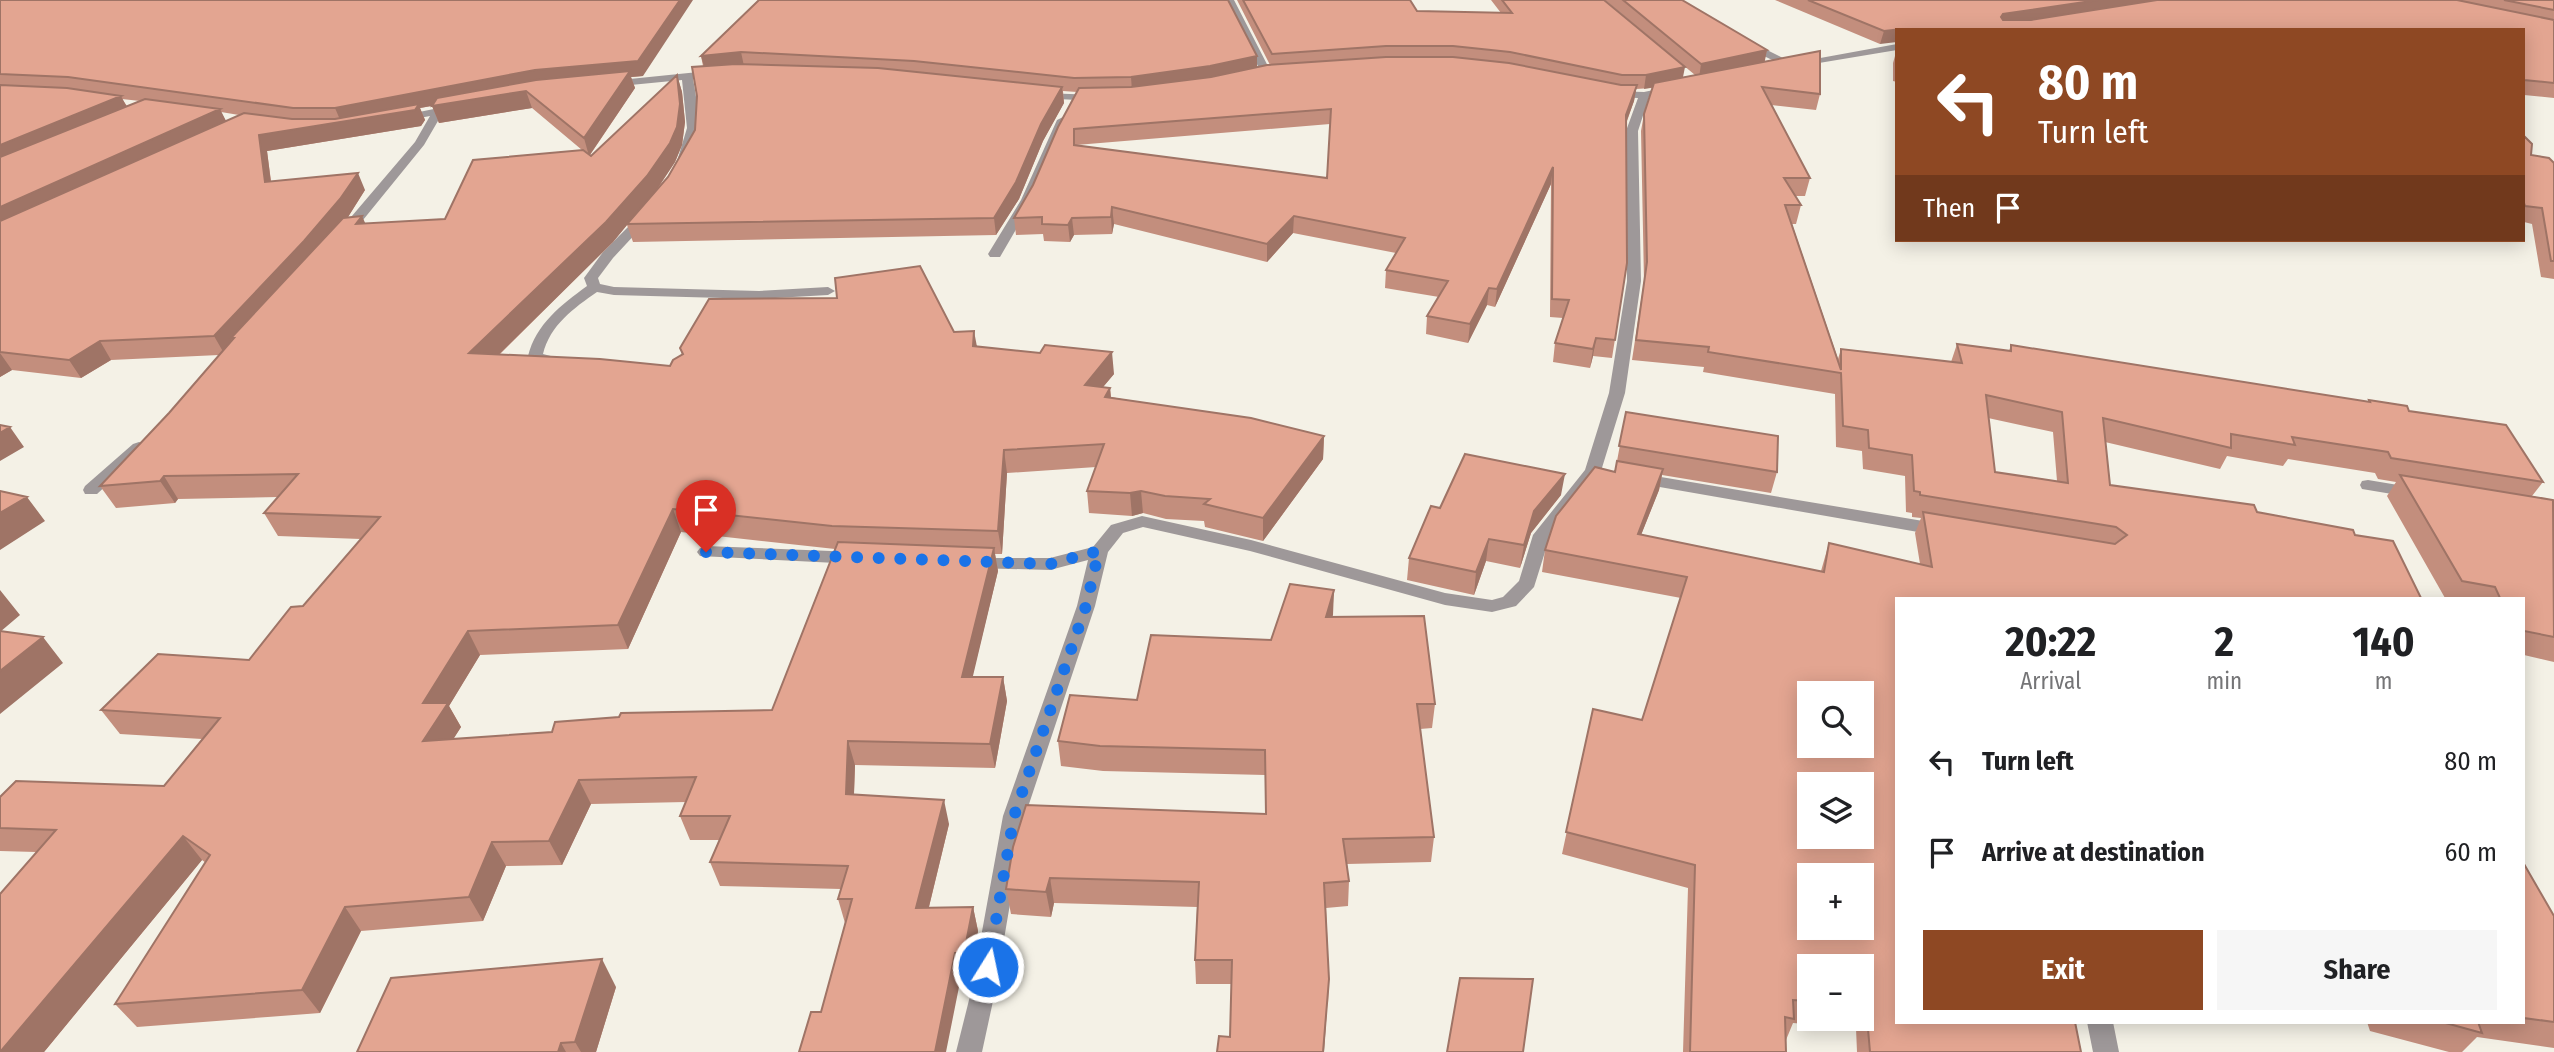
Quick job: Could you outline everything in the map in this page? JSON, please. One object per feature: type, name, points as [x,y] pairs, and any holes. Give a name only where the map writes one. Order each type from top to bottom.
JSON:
[{"type":"street","points":[[1229,0],[1261,75],[1280,73]]},
{"type":"street","points":[[1730,35],[1789,65]]},
{"type":"street","points":[[1776,68],[1895,47]]},
{"type":"street","points":[[594,86],[732,72]]},
{"type":"street","points":[[679,167],[691,145],[693,112],[687,76]]},
{"type":"street","points":[[1593,90],[1619,95],[1644,95],[1683,87]]},
{"type":"street","points":[[1036,95],[1109,97]]},
{"type":"street","points":[[970,1052],[1014,816],[1086,606],[1099,551],[1117,529],[1142,521],[1251,546],[1445,599],[1492,606],[1509,602],[1527,583],[1542,535],[1606,473],[1628,338],[1634,281],[1632,131],[1644,95]]},
{"type":"street","points":[[995,254],[1027,200],[1051,142],[1075,98]]},
{"type":"street","points":[[389,121],[477,103]]},
{"type":"street","points":[[336,243],[419,143],[438,111]]},
{"type":"street","points":[[594,287],[591,278],[659,200]]},
{"type":"street","points":[[573,363],[547,361],[536,356],[537,345],[564,309],[594,287],[614,291],[760,295],[828,291]]},
{"type":"street","points":[[91,490],[149,439]]},
{"type":"street","points":[[1606,473],[1956,532]]},
{"type":"street","points":[[2368,485],[2435,496]]},
{"type":"street","points":[[954,562],[1050,564],[1099,551]]},
{"type":"street","points":[[706,552],[873,559]]},
{"type":"street","points":[[2100,1024],[2106,1052]]},
{"type":"building","points":[[0,0],[680,0],[638,61],[535,70],[335,108],[293,108],[68,77],[0,74]]},
{"type":"building","points":[[759,0],[1228,0],[1257,56],[1210,66],[1131,77],[1074,78],[914,61],[741,52],[701,56]]},
{"type":"building","points":[[1243,0],[1410,0],[1417,11],[1512,13],[1502,0],[1604,0],[1685,67],[1646,75],[1622,75],[1510,52],[1453,46],[1386,46],[1272,54]]},
{"type":"building","points":[[1623,0],[1682,0],[1767,50],[1701,64]]},
{"type":"building","points":[[1808,0],[2098,0],[2003,14],[2001,17],[2003,20],[2031,20],[2157,0],[2457,0],[2554,20],[2554,83],[2525,80],[2525,28],[1895,28],[1884,31]]},
{"type":"building","points":[[2504,0],[2554,0],[2554,10]]},
{"type":"building","points":[[1820,51],[1820,94],[1762,87],[1810,178],[1784,178],[1801,205],[1785,205],[1841,370],[1841,349],[1962,363],[1957,344],[2011,351],[2011,345],[2407,406],[2409,411],[2506,425],[2543,482],[2391,458],[2388,452],[2292,437],[2295,445],[2231,434],[2231,448],[2103,418],[2110,485],[2254,505],[2257,512],[2353,530],[2355,535],[2393,541],[2421,597],[1895,597],[1895,1024],[2075,1024],[2081,1052],[1870,1052],[1868,1031],[1874,1031],[1874,954],[1797,954],[1797,1000],[1793,1000],[1794,1019],[1785,1017],[1786,1052],[1690,1052],[1695,865],[1566,832],[1593,709],[1642,720],[1687,577],[1545,550],[1556,516],[1595,467],[1615,472],[1617,461],[1663,469],[1638,534],[1824,572],[1829,543],[1932,567],[1923,512],[2115,544],[2127,535],[2116,527],[1920,495],[1920,492],[1914,491],[1912,455],[1869,448],[1868,430],[1843,426],[1841,373],[1708,352],[1709,347],[1636,340],[1647,262],[1644,114],[1654,83]],"holes":[[[1986,395],[2062,412],[2068,483],[1995,472]]]},
{"type":"building","points":[[1386,57],[1453,57],[1509,63],[1621,85],[1637,85],[1626,115],[1627,263],[1615,340],[1596,338],[1593,349],[1555,343],[1569,300],[1552,299],[1553,167],[1497,289],[1489,288],[1470,324],[1427,316],[1448,281],[1386,270],[1405,238],[1294,216],[1267,244],[1112,207],[1111,217],[1072,218],[1068,225],[1042,224],[1042,217],[1014,218],[1033,185],[1058,127],[1079,88],[1131,87],[1211,77],[1267,65]],"holes":[[[1331,109],[1327,178],[1074,145],[1074,129]]]},
{"type":"building","points":[[736,64],[878,68],[1062,87],[1041,124],[1016,182],[994,218],[627,224],[668,177],[695,130],[697,96],[692,67]]},
{"type":"building","points":[[630,71],[584,138],[526,91],[432,106],[437,98],[536,80]]},
{"type":"building","points":[[677,75],[680,104],[677,127],[670,143],[647,176],[606,222],[469,353],[600,359],[670,366],[673,360],[683,354],[680,348],[709,299],[837,298],[835,278],[920,266],[954,332],[974,331],[973,346],[1040,353],[1045,345],[1112,352],[1085,385],[1110,388],[1105,397],[1251,418],[1324,436],[1263,518],[1204,504],[1210,499],[1165,496],[1141,491],[1087,491],[1104,444],[1004,450],[998,531],[832,526],[673,509],[618,625],[468,631],[423,703],[448,703],[423,741],[552,732],[555,722],[619,717],[621,713],[772,710],[838,542],[994,548],[962,677],[1003,677],[990,744],[848,741],[846,794],[944,800],[916,908],[973,907],[964,953],[955,953],[935,1052],[799,1052],[811,1012],[821,1012],[852,899],[838,899],[848,866],[710,862],[730,816],[680,816],[696,777],[579,780],[549,841],[492,842],[469,897],[345,907],[302,990],[115,1004],[210,855],[183,836],[0,1052],[0,894],[56,830],[0,828],[0,797],[16,781],[164,786],[220,718],[101,710],[158,654],[249,660],[291,607],[303,606],[380,517],[264,513],[298,474],[164,476],[160,481],[100,486],[169,413],[234,338],[231,338],[343,218],[362,216],[356,224],[445,219],[473,160],[583,150],[591,156]]},
{"type":"building","points":[[0,85],[67,88],[121,96],[0,145]]},
{"type":"building","points":[[145,99],[220,109],[0,207],[0,157]]},
{"type":"building","points":[[419,104],[415,110],[259,135],[265,182],[358,173],[304,241],[214,336],[100,341],[69,360],[0,352],[0,221],[244,113],[292,119],[335,119]]},
{"type":"building","points":[[2525,137],[2532,144],[2531,155],[2549,158],[2554,163],[2554,261],[2551,261],[2542,208],[2525,206]]},
{"type":"building","points":[[1626,412],[1778,436],[1777,472],[1619,446]]},
{"type":"building","points":[[0,425],[10,427],[0,433]]},
{"type":"building","points":[[1465,454],[1565,474],[1534,511],[1524,545],[1489,539],[1476,572],[1409,558],[1431,506],[1440,508]]},
{"type":"building","points":[[2400,475],[2553,500],[2554,637],[2525,631],[2525,597],[2500,597],[2495,587],[2462,581]]},
{"type":"building","points":[[0,491],[27,497],[0,513]]},
{"type":"building","points":[[1290,584],[1334,590],[1326,617],[1424,616],[1435,704],[1417,704],[1434,837],[1343,839],[1349,881],[1324,883],[1329,979],[1323,1052],[1217,1052],[1219,1036],[1230,1037],[1232,960],[1195,960],[1199,882],[1050,878],[1046,892],[1006,889],[1013,847],[1026,805],[1266,814],[1265,750],[1100,746],[1058,741],[1070,695],[1137,700],[1151,635],[1271,640]]},
{"type":"building","points":[[0,631],[43,637],[0,671]]},
{"type":"building","points":[[2525,866],[2554,916],[2554,1022],[2525,1018]]},
{"type":"building","points":[[602,959],[575,1042],[561,1043],[558,1052],[357,1052],[391,978]]},
{"type":"building","points":[[1460,978],[1533,979],[1523,1052],[1447,1052]]},
{"type":"building","points":[[2449,1024],[2479,1024],[2482,1033]]},
{"type":"route","points":[[706,552],[1050,564],[1099,551],[1086,606],[1014,816],[988,967]]}]
